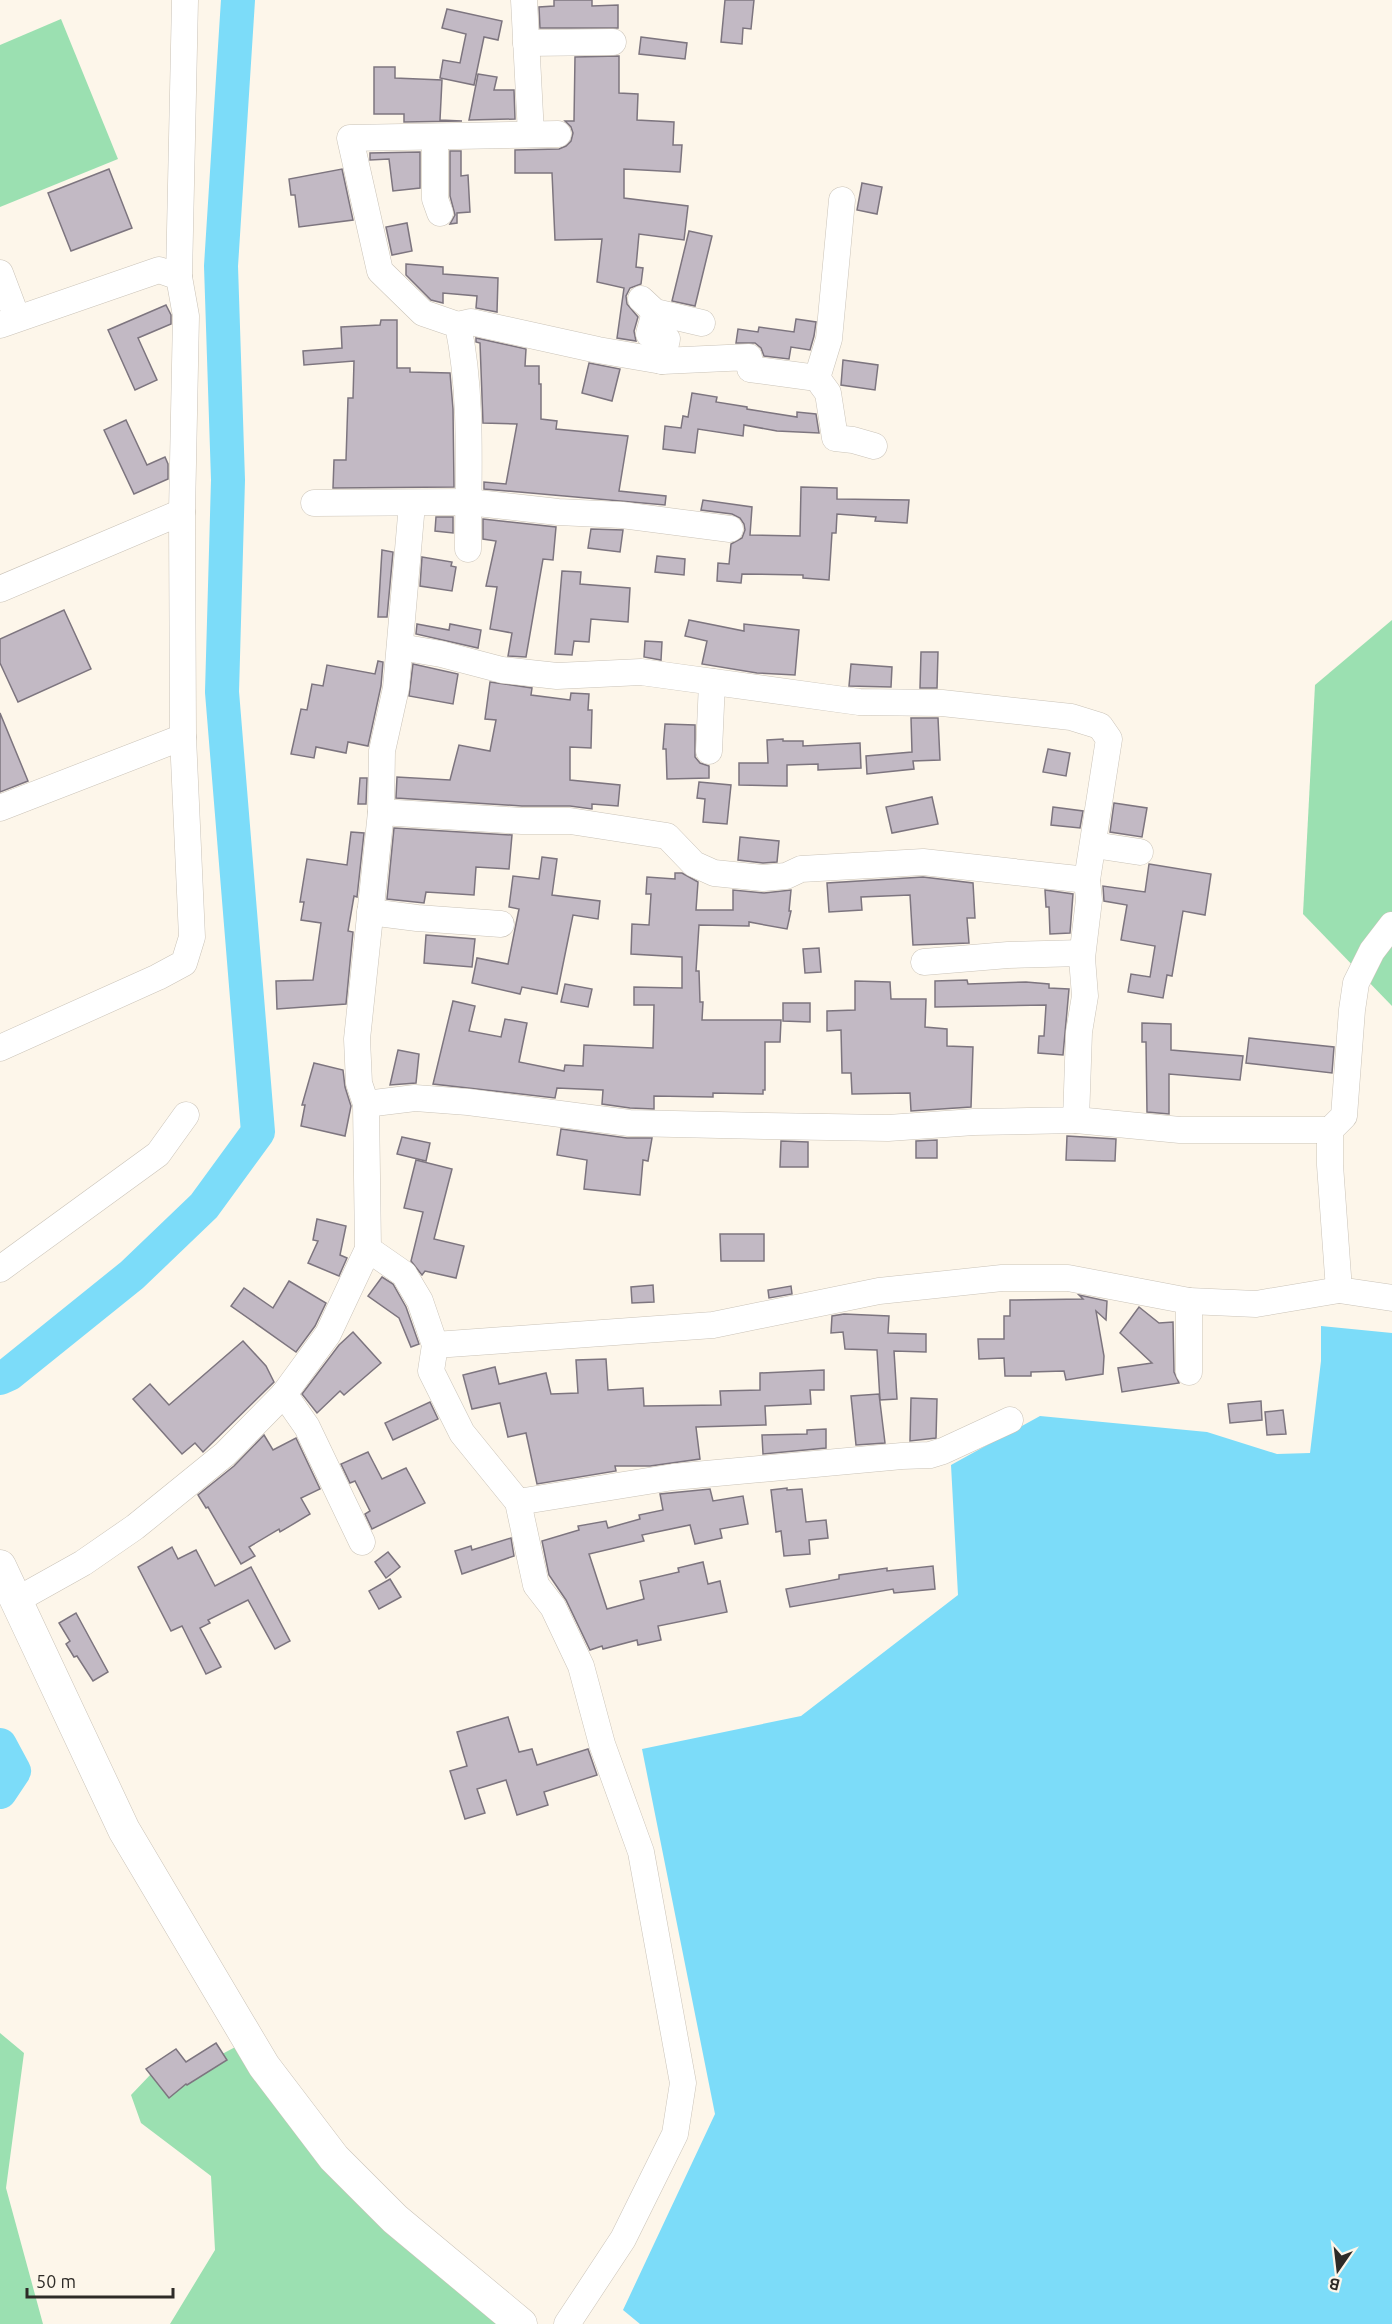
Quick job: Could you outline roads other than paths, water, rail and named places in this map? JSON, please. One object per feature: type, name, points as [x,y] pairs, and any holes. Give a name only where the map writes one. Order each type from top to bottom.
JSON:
[{"type":"main road","points":[[0,1566],[124,1830],[264,2066],[334,2158],[396,2219],[521,2324]]},
{"type":"street","points":[[0,1048],[158,977],[184,963],[192,937],[183,737],[182,512],[186,316],[179,277],[185,0]]},
{"type":"street","points":[[524,0],[531,134]]},
{"type":"street","points":[[526,42],[613,42]]},
{"type":"street","points":[[558,134],[351,138],[380,272],[423,313],[458,325],[471,321],[598,350],[662,361],[749,357],[750,369],[817,378],[828,393],[835,438],[874,446]]},
{"type":"street","points":[[435,137],[435,199],[440,213]]},
{"type":"street","points":[[817,378],[829,339],[842,200]]},
{"type":"street","points":[[0,273],[9,321],[159,270],[179,277]]},
{"type":"street","points":[[662,361],[667,339],[649,334],[648,306],[702,323]]},
{"type":"street","points":[[458,325],[465,356],[467,385],[468,549]]},
{"type":"street","points":[[314,503],[468,502],[558,512],[622,515],[730,529]]},
{"type":"street","points":[[15,1601],[83,1563],[135,1527],[225,1454],[284,1394],[328,1334],[368,1249],[366,1104],[359,1083],[357,1039],[381,812],[382,751],[396,687],[412,504]]},
{"type":"street","points":[[0,589],[182,512]]},
{"type":"street","points":[[400,647],[441,654],[502,670],[546,675],[641,672],[859,702],[942,703],[1071,717],[1100,726],[1109,739],[1087,880],[1089,900],[1082,952],[1085,996],[1079,1032],[1076,1120]]},
{"type":"street","points":[[709,751],[712,682]]},
{"type":"street","points":[[0,808],[183,737]]},
{"type":"street","points":[[381,812],[570,821],[667,836],[694,864],[714,873],[763,878],[786,876],[801,869],[923,862],[1087,880]]},
{"type":"street","points":[[1094,845],[1140,852]]},
{"type":"street","points":[[370,912],[501,924]]},
{"type":"street","points":[[366,1104],[415,1098],[468,1102],[629,1123],[888,1128],[974,1122],[1076,1120],[1180,1130],[1330,1130],[1344,1116],[1356,983],[1372,951],[1392,925]]},
{"type":"street","points":[[924,962],[1082,952]]},
{"type":"street","points":[[0,1269],[158,1154],[186,1115]]},
{"type":"street","points":[[1330,1130],[1330,1165],[1340,1290]]},
{"type":"street","points":[[368,1249],[404,1274],[420,1301],[435,1345],[431,1371],[462,1432],[518,1502],[536,1585],[552,1607],[581,1666],[602,1744],[641,1852],[683,2083],[680,2115],[675,2134],[623,2239],[567,2324]]},
{"type":"street","points":[[435,1345],[713,1325],[879,1291],[1002,1278],[1068,1278],[1189,1301],[1256,1304],[1340,1290],[1392,1298]]},
{"type":"street","points":[[1189,1301],[1189,1372]]},
{"type":"street","points":[[284,1394],[307,1427],[362,1542]]},
{"type":"street","points":[[518,1502],[673,1477],[930,1455],[1010,1420]]},
{"type":"water","points":[[1321,1326],[1392,1333],[1392,2324],[640,2324],[623,2310],[715,2114],[642,1749],[801,1716],[958,1595],[951,1465],[1040,1416],[1207,1432],[1277,1454],[1310,1453],[1321,1361]]},
{"type":"waterway","points":[[0,1378],[9,1374],[132,1275],[204,1206],[258,1132],[222,692],[228,480],[221,266],[238,0]]},
{"type":"waterway","points":[[0,1745],[14,1771],[0,1792]]}]
